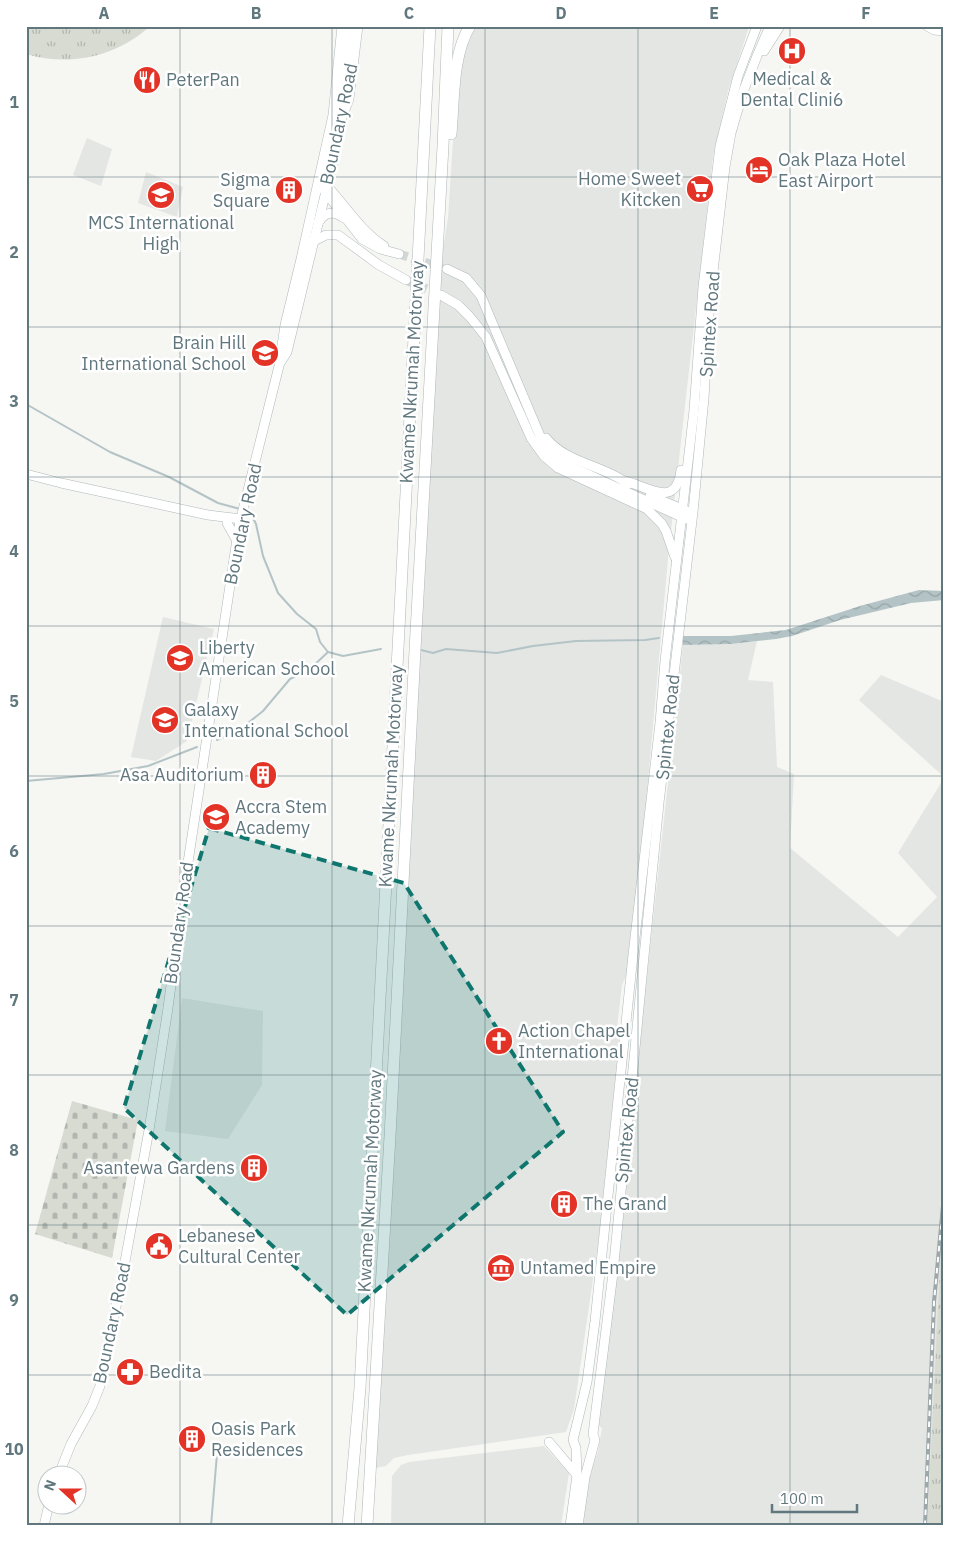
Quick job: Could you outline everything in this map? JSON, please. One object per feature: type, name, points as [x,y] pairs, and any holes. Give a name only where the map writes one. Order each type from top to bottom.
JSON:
[{"type":"highway","name":"Kwame Nkrumah Motorway","points":[[348,1526],[360,1388],[430,26]]},
{"type":"highway","name":"Kwame Nkrumah Motorway","points":[[367,1526],[386,1226],[448,26]]},
{"type":"highway","points":[[437,257],[445,223],[456,77],[464,39],[470,26]]},
{"type":"main road","name":"Boundary Road","points":[[64,1464],[71,1444],[92,1406],[100,1386],[122,1273],[149,1130],[167,1017],[182,902],[237,541],[279,366],[285,325],[333,115],[342,26]]},
{"type":"main road","points":[[340,123],[350,26]]},
{"type":"main road","name":"Boundary Road","points":[[279,366],[286,352],[332,166],[340,123],[348,99],[358,26]]},
{"type":"main road","name":"Spintex Road","points":[[578,1526],[585,1478],[595,1440],[593,1434],[612,1283],[658,812],[704,398],[710,298],[725,167],[733,126],[753,64],[770,26]]},
{"type":"main road","points":[[753,64],[780,26]]},
{"type":"main road","points":[[927,26],[934,30],[944,31]]},
{"type":"main road","name":"Spintex Road","points":[[570,1526],[577,1475],[576,1448],[573,1440],[587,1382],[595,1321],[633,955],[660,723],[664,661],[682,514],[698,358],[703,287],[720,146],[738,76],[754,27]]},
{"type":"main road","points":[[332,166],[335,187],[342,202],[363,229],[389,251]]},
{"type":"main road","points":[[318,180],[362,239],[371,245],[399,254]]},
{"type":"main road","points":[[326,189],[342,202]]},
{"type":"main road","points":[[316,226],[330,212],[341,216],[348,222]]},
{"type":"main road","points":[[312,242],[326,235],[338,234],[379,265],[406,280]]},
{"type":"main road","points":[[447,269],[466,278],[481,296],[547,448],[562,461],[682,514],[692,516]]},
{"type":"main road","points":[[441,295],[458,305],[486,337],[531,438],[544,456],[558,468],[647,509],[662,524],[666,531],[676,562]]},
{"type":"main road","points":[[537,426],[551,444],[568,456],[624,481],[662,494],[667,493],[677,487],[680,481],[692,383],[698,358]]},
{"type":"main road","points":[[515,400],[520,385]]},
{"type":"main road","points":[[26,474],[208,516],[228,520],[241,519]]},
{"type":"main road","points":[[624,481],[631,487],[682,514]]},
{"type":"main road","points":[[228,520],[241,519]]},
{"type":"main road","points":[[228,520],[237,541]]},
{"type":"main road","points":[[576,1433],[585,1429],[593,1434]]},
{"type":"main road","points":[[549,1442],[577,1475]]},
{"type":"main road","points":[[576,1448],[584,1452],[592,1448]]},
{"type":"highlighted area","points":[[209,828],[404,883],[563,1132],[347,1315],[124,1108]]},
{"type":"shaded area","points":[[474,26],[746,26],[748,30],[728,91],[713,157],[669,548],[645,814],[628,971],[622,985],[617,1027],[619,1042],[599,1238],[574,1409],[566,1432],[408,1455],[394,1458],[386,1466],[375,1468],[437,285],[448,218],[457,78],[463,43]]},
{"type":"shaded area","points":[[87,138],[112,149],[101,186],[73,175]]},
{"type":"shaded area","name":"MCS International High","points":[[146,172],[183,187],[177,217],[138,203]]},
{"type":"shaded area","points":[[163,617],[214,629],[187,741],[156,761],[131,757]]},
{"type":"shaded area","points":[[757,641],[748,680],[773,682],[777,767],[794,774],[790,848],[898,937],[937,897],[898,853],[944,778],[944,1208],[927,1526],[580,1526],[602,1428],[598,1425],[683,645],[731,644]]},
{"type":"shaded area","points":[[881,675],[944,702],[944,777],[859,700]]},
{"type":"shaded area","points":[[182,998],[263,1011],[262,1085],[228,1139],[165,1131]]},
{"type":"shaded area","points":[[544,1446],[569,1473],[561,1526],[391,1526],[392,1476],[401,1465],[409,1462]]},
{"type":"green space","points":[[26,26],[150,26],[137,37],[108,52],[75,59],[59,59],[42,58],[26,54]]},
{"type":"green space","points":[[72,1101],[138,1120],[112,1258],[35,1234]]},
{"type":"green space","points":[[944,1208],[944,1526],[927,1526],[941,1248]]},
{"type":"water","points":[[919,590],[944,591],[944,600],[911,603],[840,620],[792,636],[776,639],[731,644],[683,645],[683,636],[731,636],[786,630],[860,606]]},
{"type":"waterway","points":[[26,404],[110,452],[169,477],[218,503],[240,509]]},
{"type":"waterway","points":[[250,512],[256,524],[263,556],[278,593],[297,614],[316,629],[320,642],[328,652]]},
{"type":"waterway","points":[[421,650],[433,653],[446,649],[497,653],[533,646],[576,641],[659,638]]},
{"type":"waterway","points":[[217,740],[237,732],[263,711],[290,679],[310,669],[328,652],[343,656],[381,649]]},
{"type":"waterway","points":[[26,781],[104,774],[148,766],[197,747]]},
{"type":"waterway","points":[[211,1526],[218,1442]]},
{"type":"tunnel","points":[[399,254],[442,268]]},
{"type":"tunnel","points":[[406,280],[441,295]]},
{"type":"railway","points":[[925,1526],[934,1302],[944,1195]]},
{"type":"place","name":"Medical & Dental Clini6","points":[[792,51]]},
{"type":"place","name":"PeterPan","points":[[147,80]]},
{"type":"place","name":"Oak Plaza Hotel East Airport","points":[[759,170]]},
{"type":"place","name":"Home Sweet Kitcken","points":[[700,189]]},
{"type":"place","name":"Sigma Square","points":[[289,190]]},
{"type":"place","name":"MCS International High","points":[[161,195]]},
{"type":"place","name":"Brain Hill International School","points":[[265,353]]},
{"type":"place","name":"Liberty American School","points":[[180,658]]},
{"type":"place","name":"Galaxy International School","points":[[165,720]]},
{"type":"place","name":"Asa Auditorium","points":[[263,775]]},
{"type":"place","name":"Accra Stem Academy","points":[[216,817]]},
{"type":"place","name":"Action Chapel International","points":[[499,1041]]},
{"type":"place","name":"Asantewa Gardens","points":[[254,1168]]},
{"type":"place","name":"The Grand","points":[[564,1204]]},
{"type":"place","name":"Lebanese Cultural Center","points":[[159,1246]]},
{"type":"place","name":"Untamed Empire","points":[[501,1268]]},
{"type":"place","name":"Bedita","points":[[130,1372]]},
{"type":"place","name":"Oasis Park Residences","points":[[192,1439]]}]
